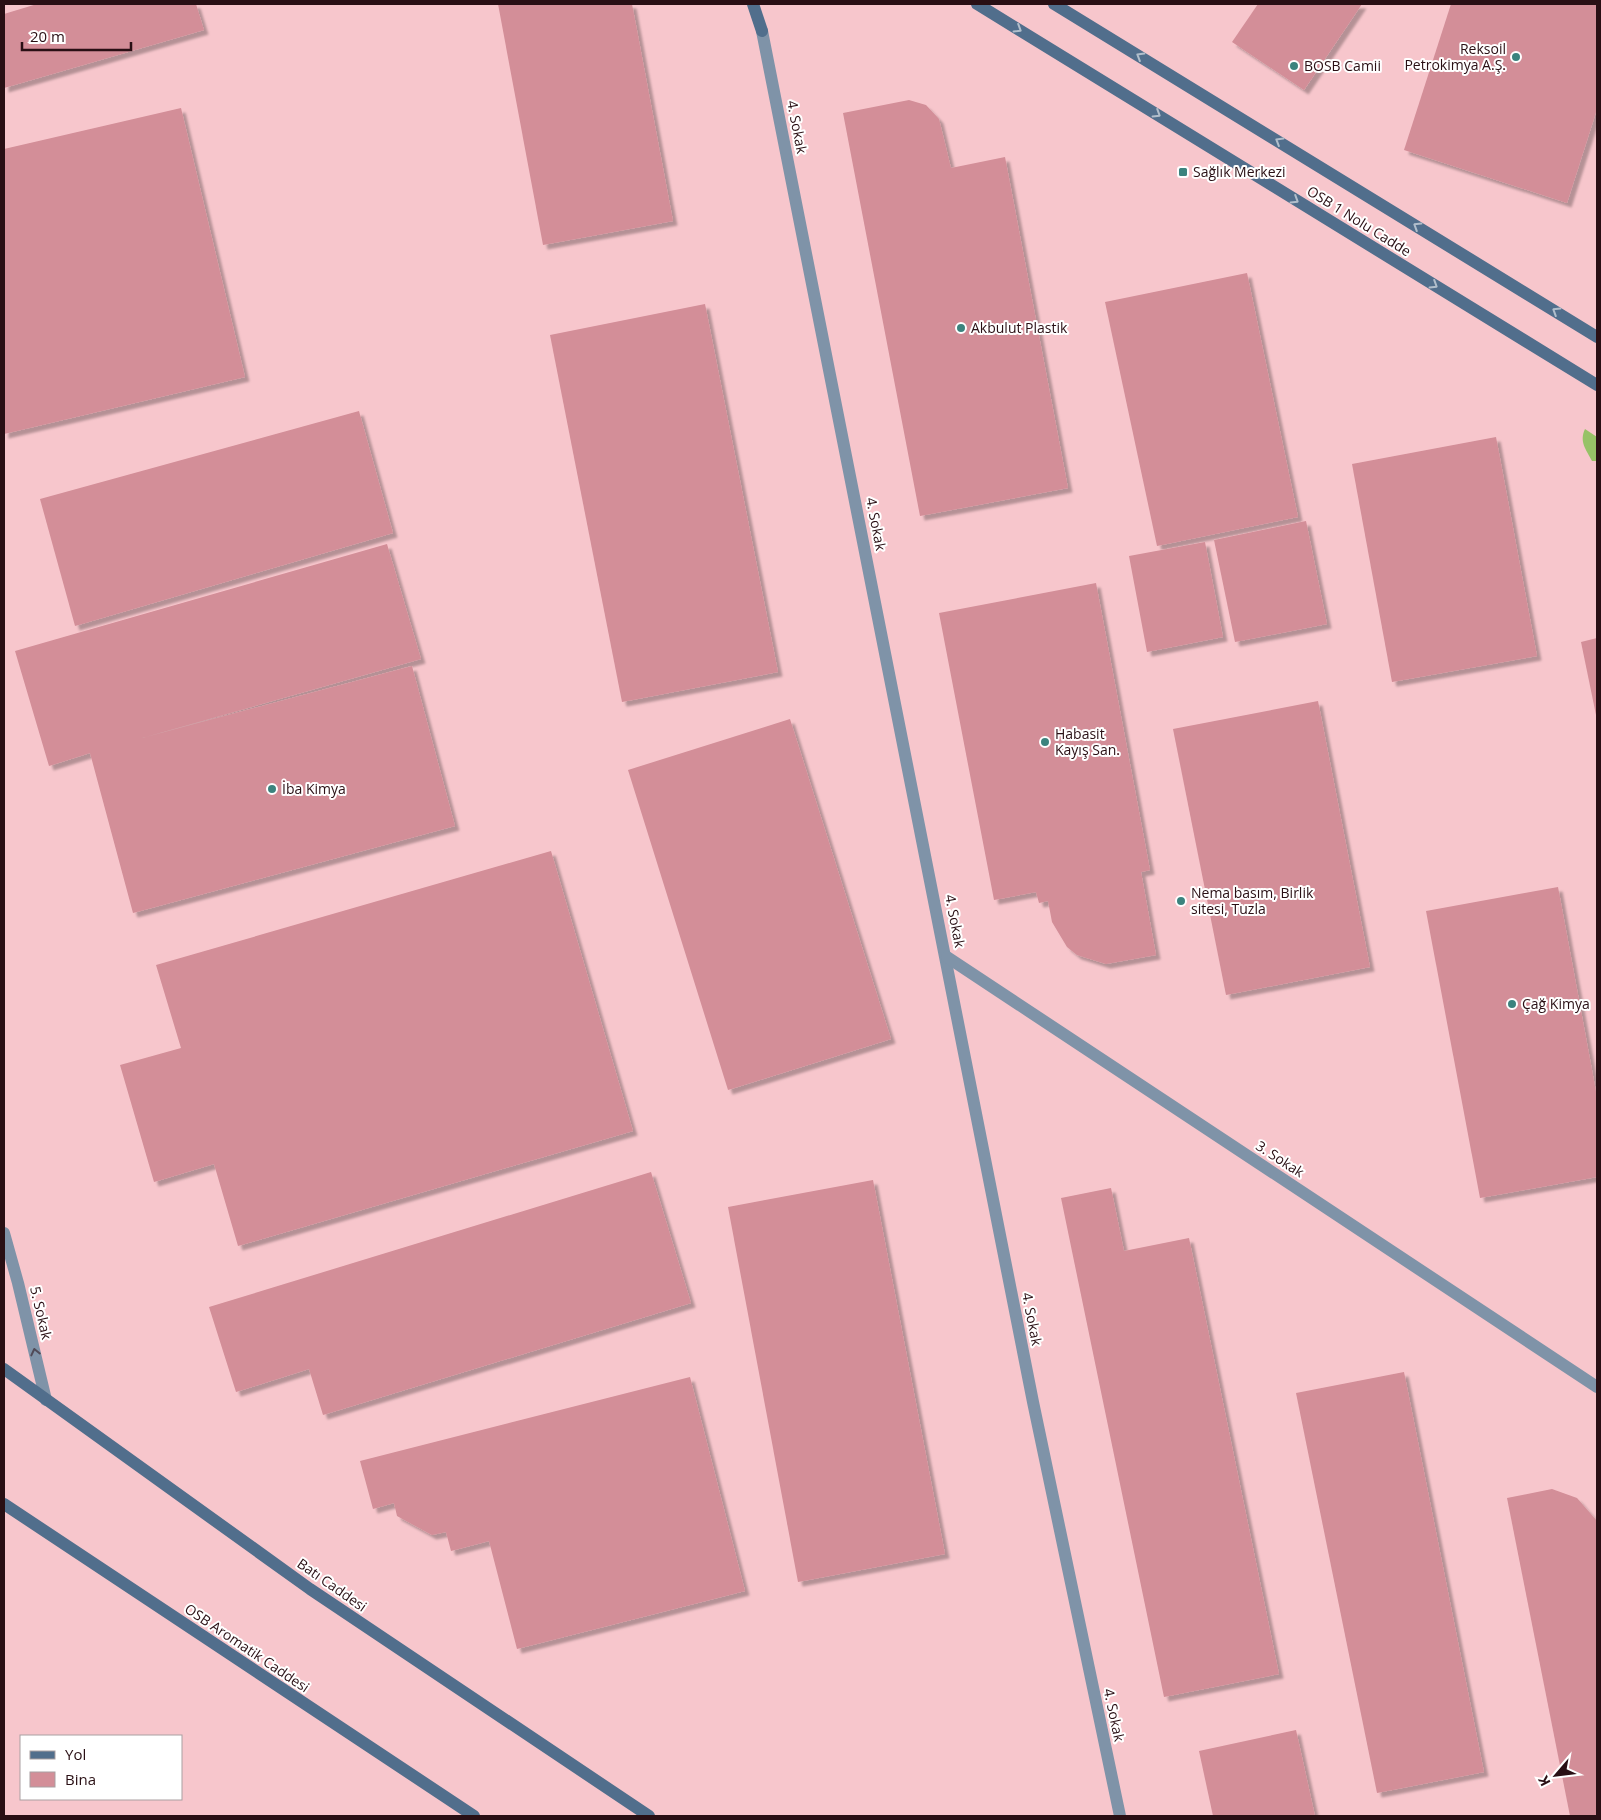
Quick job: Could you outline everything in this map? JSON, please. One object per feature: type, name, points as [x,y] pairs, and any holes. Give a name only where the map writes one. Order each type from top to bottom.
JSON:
[{"type":"street","points":[[753,4],[762,31]]},
{"type":"street","points":[[762,31],[763,4]]},
{"type":"street","name":"OSB 1 Nolu Cadde","points":[[977,4],[1597,386]]},
{"type":"street","name":"OSB 1 Nolu Cadde","points":[[1054,4],[1597,337]]},
{"type":"street","name":"4. Sokak","points":[[762,31],[1034,1402],[1120,1816]]},
{"type":"street","name":"3. Sokak","points":[[947,957],[1597,1387]]},
{"type":"street","name":"5. Sokak","points":[[4,1233],[46,1400]]},
{"type":"street","name":"Batı Caddesi","points":[[4,1369],[327,1600],[649,1816]]},
{"type":"street","name":"OSB Aromatik Caddesi","points":[[4,1504],[474,1816]]},
{"type":"shaded area","points":[[4,4],[1597,4],[1597,1816],[4,1816]]},
{"type":"green space","points":[[1585,429],[1597,437],[1597,461],[1592,461],[1584,445],[1583,434]]},
{"type":"building","points":[[37,4],[196,4],[204,30],[4,88],[4,14]]},
{"type":"building","points":[[498,4],[632,4],[673,221],[543,245]]},
{"type":"building","name":"BOSB Camii","points":[[1258,4],[1362,4],[1304,90],[1232,42]]},
{"type":"building","name":"Reksoil Petrokimya A.Ş.","points":[[1451,4],[1597,4],[1597,109],[1567,203],[1404,150]]},
{"type":"building","name":"Akbulut Plastik","points":[[909,100],[926,105],[939,119],[951,168],[1005,157],[1068,488],[920,516],[843,113]]},
{"type":"building","points":[[181,108],[245,377],[4,434],[4,149]]},
{"type":"building","points":[[1247,273],[1298,517],[1157,546],[1105,302]]},
{"type":"building","points":[[705,304],[778,672],[622,702],[550,335]]},
{"type":"building","points":[[359,411],[393,533],[75,626],[40,499]]},
{"type":"building","points":[[1496,437],[1537,656],[1392,682],[1352,464]]},
{"type":"building","points":[[1306,521],[1327,624],[1235,642],[1214,540]]},
{"type":"building","points":[[1205,542],[1223,637],[1147,652],[1129,556]]},
{"type":"building","points":[[387,544],[421,659],[142,738],[412,666],[455,826],[133,913],[90,753],[49,766],[15,651]]},
{"type":"building","name":"Habasit Kayış San.","points":[[1096,583],[1150,870],[1141,872],[1156,955],[1106,964],[1077,955],[1067,947],[1052,922],[1048,901],[1039,903],[1036,892],[994,900],[939,613]]},
{"type":"building","points":[[1597,638],[1597,715],[1596,715],[1581,642]]},
{"type":"building","points":[[1318,701],[1370,967],[1226,995],[1173,729]]},
{"type":"building","points":[[790,719],[891,1039],[728,1090],[628,770]]},
{"type":"building","points":[[551,851],[633,1131],[238,1246],[214,1164],[154,1182],[120,1065],[181,1048],[156,965]]},
{"type":"building","name":"Çağ Kimya","points":[[1558,887],[1597,1097],[1597,1177],[1480,1198],[1426,911]]},
{"type":"building","points":[[651,1172],[691,1303],[323,1415],[309,1369],[236,1392],[209,1307]]},
{"type":"building","points":[[873,1180],[945,1554],[798,1582],[728,1207]]},
{"type":"building","points":[[1111,1188],[1124,1251],[1189,1238],[1279,1674],[1164,1697],[1061,1198]]},
{"type":"building","points":[[1404,1372],[1484,1772],[1377,1793],[1296,1393]]},
{"type":"building","points":[[690,1377],[745,1591],[517,1649],[489,1541],[451,1551],[446,1532],[432,1535],[397,1516],[394,1503],[373,1509],[360,1461]]},
{"type":"building","points":[[1552,1489],[1577,1498],[1597,1521],[1597,1816],[1570,1816],[1507,1498]]},
{"type":"building","points":[[1296,1730],[1315,1816],[1213,1816],[1199,1751]]},
{"type":"place","name":"Reksoil Petrokimya A.Ş.","points":[[1516,57]]},
{"type":"place","name":"BOSB Camii","points":[[1294,66]]},
{"type":"place","name":"Sağlık Merkezi","points":[[1183,172]]},
{"type":"place","name":"Akbulut Plastik","points":[[961,328]]},
{"type":"place","name":"Habasit Kayış San.","points":[[1045,742]]},
{"type":"place","name":"İba Kimya","points":[[272,789]]},
{"type":"place","name":"Nema basım, Birlik sitesi, Tuzla","points":[[1181,901]]},
{"type":"place","name":"Çağ Kimya","points":[[1512,1004]]}]
